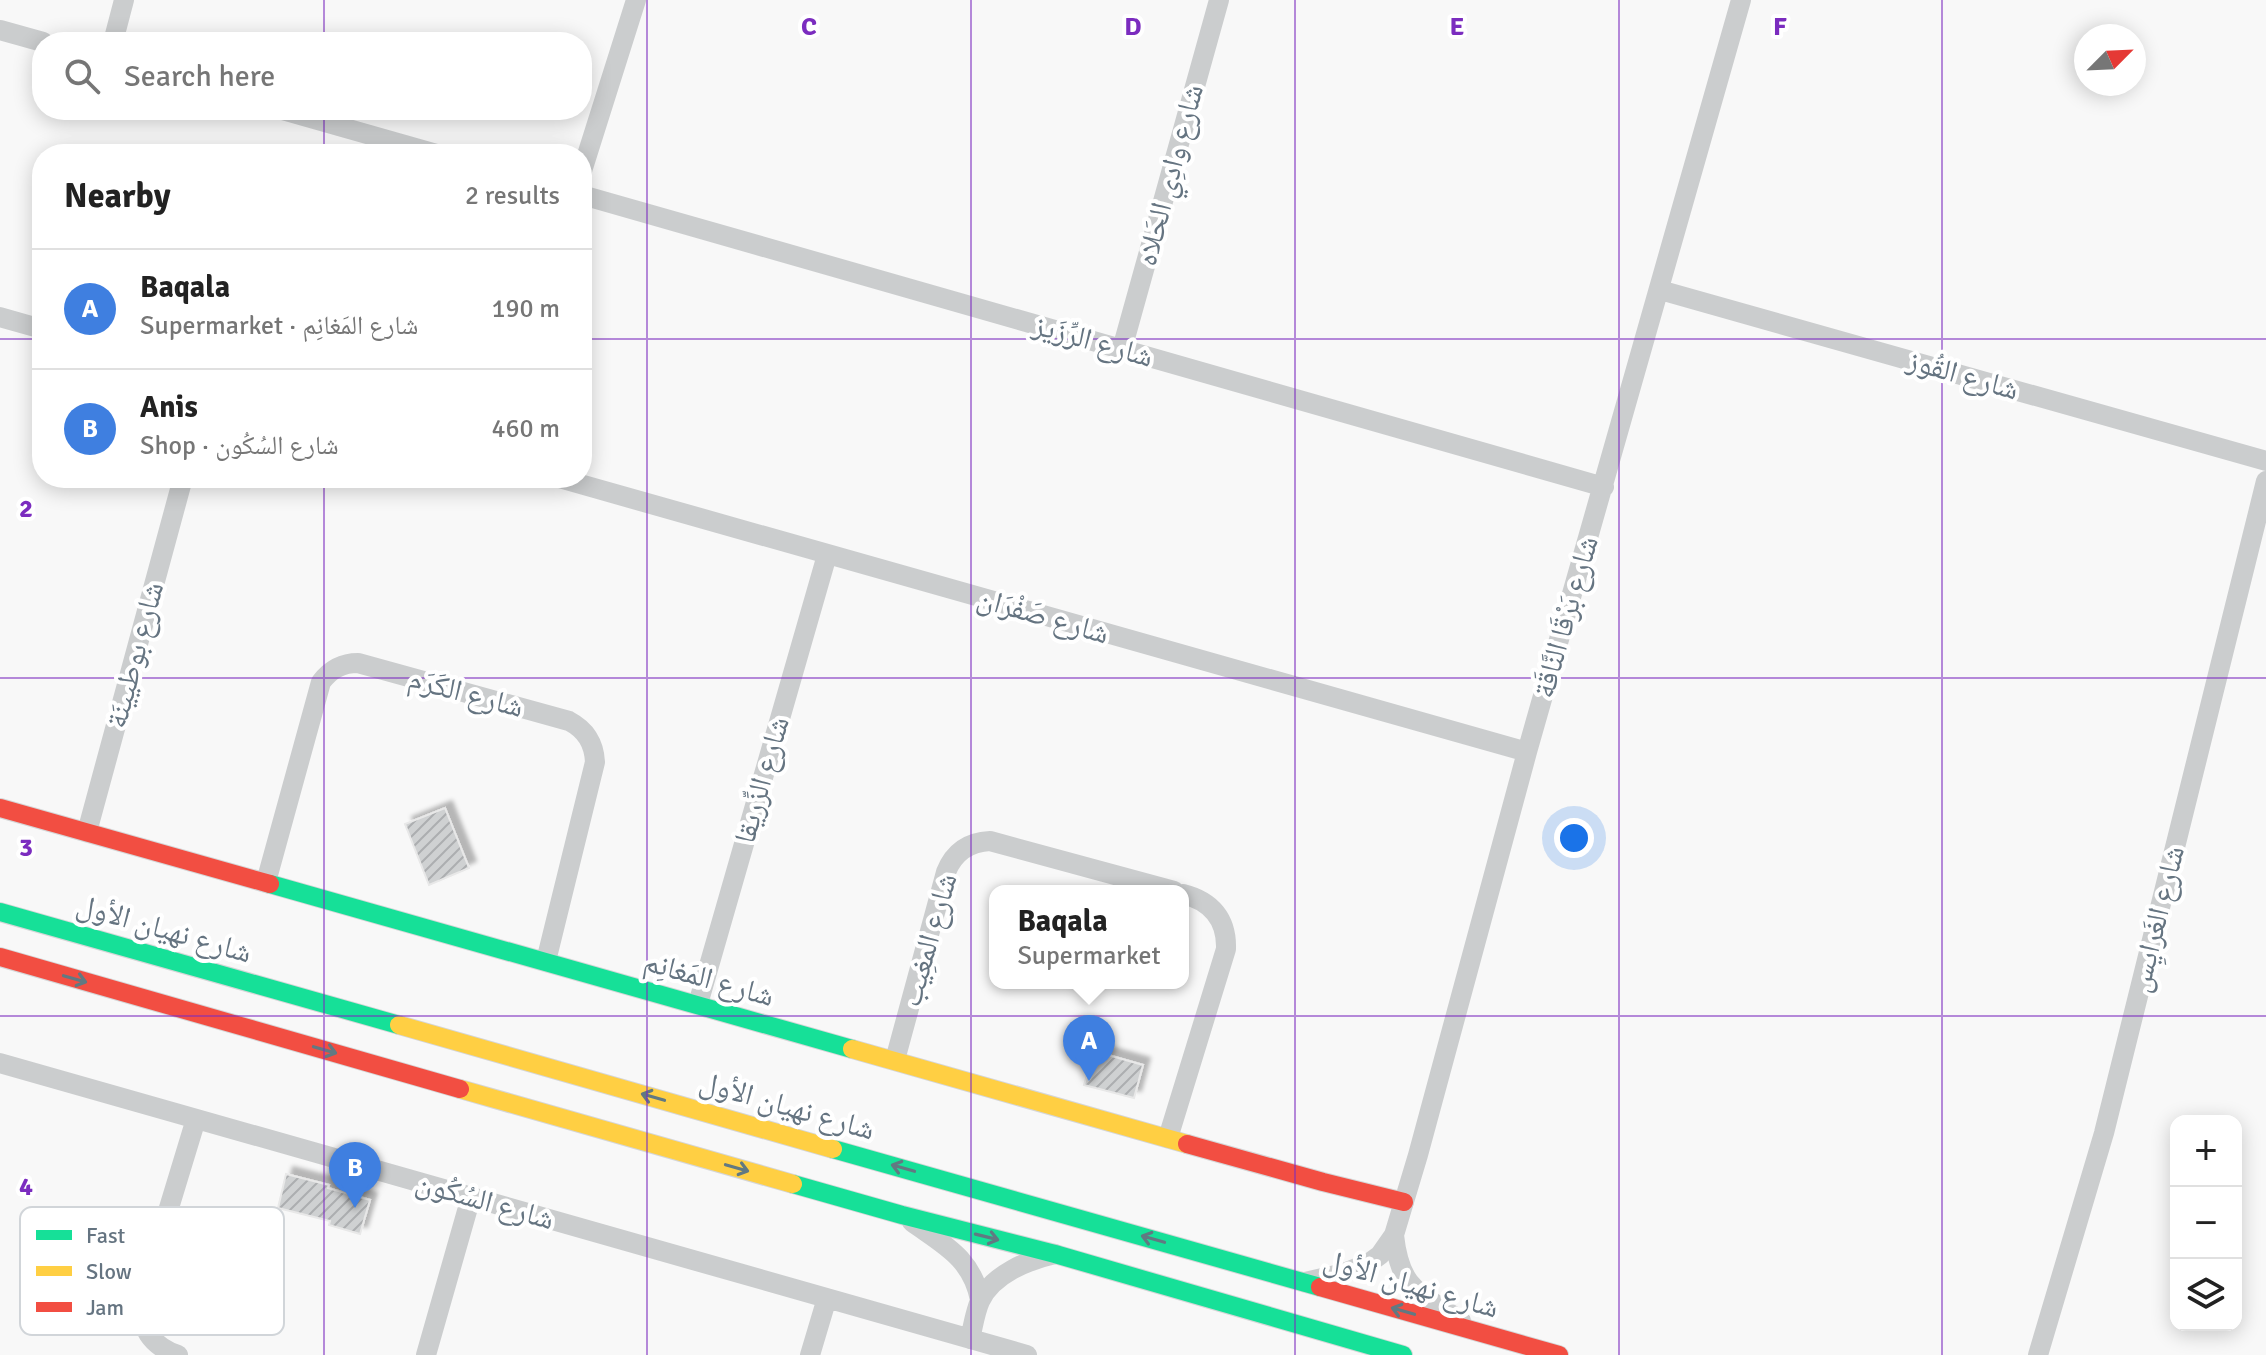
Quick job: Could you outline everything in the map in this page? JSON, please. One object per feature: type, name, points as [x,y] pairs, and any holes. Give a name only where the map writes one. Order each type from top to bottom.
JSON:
[{"type":"main road","name":"شارع المَغانِم","points":[[0,808],[1323,1182],[1404,1202]]},
{"type":"main road","name":"شارع نهيان الأول","points":[[0,912],[1559,1355]]},
{"type":"main road","points":[[0,957],[1403,1355]]},
{"type":"street","points":[[116,32],[124,0]]},
{"type":"street","points":[[591,144],[636,0]]},
{"type":"street","name":"شارع وادِي الحَلاه","points":[[1122,349],[1219,0]]},
{"type":"street","name":"شارع بَرْقَا النَّاقَة","points":[[1305,1282],[1344,1273],[1369,1263],[1380,1255],[1394,1235],[1527,752],[1741,0]]},
{"type":"street","points":[[0,30],[32,39]]},
{"type":"street","points":[[317,120],[402,144]]},
{"type":"street","name":"شارع الرِّزَيز","points":[[592,198],[1604,487]]},
{"type":"street","name":"شارع القُوز","points":[[1660,290],[2266,461]]},
{"type":"street","points":[[0,317],[32,326]]},
{"type":"street","name":"شارع الغَرايِس","points":[[2038,1355],[2104,1133],[2266,481]]},
{"type":"street","name":"شارع صَفْرَان","points":[[592,487],[1527,752]]},
{"type":"street","name":"شارع بوطيينَة","points":[[87,832],[180,488]]},
{"type":"street","name":"شارع الزِّريقا","points":[[698,1004],[827,555]]},
{"type":"street","name":"شارع الكَرَم","points":[[266,882],[321,682],[333,669],[358,663],[569,721],[589,737],[595,762],[546,961]]},
{"type":"street","name":"شارع المغِيب","points":[[895,1060],[946,872],[952,859],[964,848],[990,841],[1152,885]]},
{"type":"street","points":[[1168,1138],[1226,949],[1225,929],[1216,912],[1203,901],[1189,896]]},
{"type":"street","name":"شارع السُكُون","points":[[0,1063],[1027,1355]]},
{"type":"street","points":[[169,1207],[196,1119]]},
{"type":"street","points":[[426,1355],[471,1197]]},
{"type":"street","points":[[902,1215],[960,1257],[970,1270],[980,1300],[970,1339]]},
{"type":"street","points":[[1394,1235],[1397,1261],[1414,1289],[1479,1332]]},
{"type":"street","points":[[980,1300],[1013,1270],[1037,1258],[1055,1254]]},
{"type":"street","points":[[810,1355],[827,1298]]},
{"type":"street","points":[[149,1335],[157,1345],[178,1355]]},
{"type":"building","points":[[445,808],[469,868],[429,885],[405,824]]},
{"type":"building","points":[[1094,1051],[1143,1065],[1134,1098],[1084,1085]]},
{"type":"building","points":[[286,1174],[370,1200],[360,1234],[329,1225],[330,1221],[278,1207]]},
{"type":"traffic: fast","points":[[270,884],[852,1049]]},
{"type":"traffic: fast","points":[[0,912],[399,1025]]},
{"type":"traffic: fast","points":[[833,1149],[1320,1287]]},
{"type":"traffic: fast","points":[[793,1184],[1055,1254],[1403,1355]]},
{"type":"traffic: slow","points":[[399,1025],[833,1149]]},
{"type":"traffic: slow","points":[[852,1049],[1187,1144]]},
{"type":"traffic: slow","points":[[460,1089],[793,1184]]},
{"type":"traffic: jam","points":[[0,808],[270,884]]},
{"type":"traffic: jam","points":[[0,957],[460,1089]]},
{"type":"traffic: jam","points":[[1187,1144],[1404,1202]]},
{"type":"traffic: jam","points":[[1320,1287],[1559,1355]]},
{"type":"place","name":"Baqala","points":[[1089,1081]]},
{"type":"place","name":"Anis","points":[[355,1208]]}]
